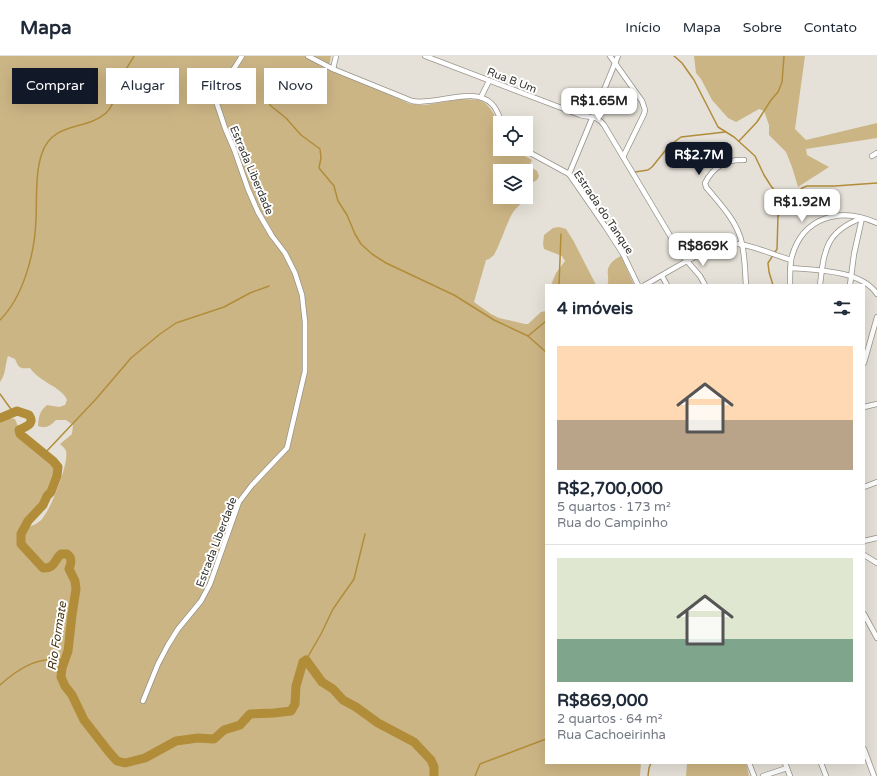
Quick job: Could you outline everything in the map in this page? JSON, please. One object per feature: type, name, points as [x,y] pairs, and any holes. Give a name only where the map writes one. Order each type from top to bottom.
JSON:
[{"type":"street","name":"Estrada Liberdade","points":[[143,701],[158,664],[168,645],[178,629],[201,600],[210,584],[239,502],[252,484],[287,448],[305,371],[305,322],[302,295],[295,273],[285,253],[272,236],[258,212],[217,104],[221,89],[242,56]]},
{"type":"street","points":[[308,56],[333,69],[418,103],[470,96],[481,97],[487,100],[496,109],[499,116]]},
{"type":"street","points":[[333,69],[336,56]]},
{"type":"street","name":"Rua B Um","points":[[425,56],[580,115],[592,116]]},
{"type":"street","points":[[610,56],[642,101],[645,110],[623,157]]},
{"type":"street","points":[[569,174],[618,56]]},
{"type":"street","points":[[481,97],[489,81]]},
{"type":"street","points":[[592,116],[601,121],[686,261],[700,276],[704,284]]},
{"type":"street","name":"Estrada do Tanque","points":[[533,154],[569,174],[623,254],[638,284]]},
{"type":"street","points":[[744,160],[727,162],[716,169],[705,183],[730,216],[739,233],[742,244],[746,284]]},
{"type":"street","points":[[790,284],[791,260],[795,248],[800,238],[812,226],[826,218],[838,215],[855,216],[877,223]]},
{"type":"street","points":[[820,284],[825,252],[834,235],[845,225],[862,218]]},
{"type":"street","points":[[850,284],[854,254],[862,218]]},
{"type":"street","points":[[647,284],[686,261],[726,245],[742,244],[791,260]]},
{"type":"street","points":[[790,268],[822,271],[851,277],[866,283],[877,294]]},
{"type":"street","points":[[662,276],[667,284]]},
{"type":"street","points":[[865,359],[877,317]]},
{"type":"street","points":[[865,407],[877,404]]},
{"type":"street","points":[[865,487],[877,482]]},
{"type":"street","points":[[865,541],[877,538]]},
{"type":"street","points":[[865,556],[877,563]]},
{"type":"street","points":[[865,618],[877,638]]},
{"type":"street","points":[[865,752],[874,776]]},
{"type":"street","points":[[749,764],[754,776]]},
{"type":"street","points":[[821,764],[826,776]]},
{"type":"street","points":[[763,776],[786,765],[790,776]]},
{"type":"shaded area","points":[[0,56],[331,56],[329,67],[410,104],[425,105],[462,99],[479,100],[485,103],[495,116],[493,116],[493,156],[525,156],[532,160],[530,164],[493,164],[493,204],[520,204],[507,224],[494,255],[486,260],[474,302],[499,318],[525,324],[528,324],[541,312],[545,311],[545,764],[641,764],[640,776],[0,776],[0,416],[15,419],[19,429],[45,458],[54,460],[59,467],[47,494],[24,526],[26,528],[41,520],[51,503],[65,465],[66,450],[60,444],[72,434],[73,425],[66,420],[56,420],[48,426],[38,426],[40,414],[47,405],[59,407],[65,405],[67,400],[60,391],[39,377],[30,368],[20,367],[15,359],[8,356],[0,382]]},
{"type":"shaded area","points":[[694,56],[805,56],[795,129],[806,140],[877,123],[877,138],[806,149],[807,155],[829,167],[798,187],[786,152],[769,135],[769,125],[764,111],[759,109],[736,122],[728,118],[712,100],[701,79],[696,73]]},
{"type":"shaded area","points":[[533,168],[537,171],[539,176],[537,180],[533,182]]},
{"type":"shaded area","points":[[559,227],[566,229],[596,284],[551,284],[556,273],[565,261],[562,256],[544,249],[544,235],[553,228]]},
{"type":"shaded area","points":[[621,256],[634,284],[607,284],[608,269],[613,261]]},
{"type":"shaded area","points":[[687,764],[746,764],[749,776],[686,776]]},
{"type":"waterway","points":[[0,320],[16,299],[27,273],[35,232],[38,169],[42,153],[47,143],[62,131],[98,119],[106,113],[114,101],[118,83],[134,56]]},
{"type":"waterway","points":[[674,56],[682,63],[694,80],[718,127],[734,137],[755,156],[771,186],[787,203]]},
{"type":"waterway","points":[[739,141],[757,122],[778,92],[782,82],[784,56]]},
{"type":"waterway","points":[[270,104],[286,118],[301,135],[320,149],[321,158],[319,168],[334,186],[338,201],[347,215],[361,244],[372,254],[386,263],[454,295],[494,320],[528,336],[545,351]]},
{"type":"waterway","points":[[635,172],[648,170],[652,167],[669,146],[681,137],[725,132]]},
{"type":"waterway","points":[[773,284],[768,263],[777,249],[778,216],[789,201],[802,188],[807,186],[877,183]]},
{"type":"waterway","points":[[559,284],[561,234]]},
{"type":"waterway","points":[[44,454],[96,399],[131,358],[160,334],[176,323],[224,307],[250,293],[269,286]]},
{"type":"waterway","points":[[528,336],[545,322]]},
{"type":"waterway","points":[[0,394],[13,412]]},
{"type":"waterway","name":"Rio Formate","points":[[0,418],[17,411],[29,415],[31,418],[31,423],[19,430],[20,434],[53,461],[58,467],[57,476],[51,492],[47,496],[43,505],[28,521],[21,534],[21,544],[43,568],[52,566],[61,554],[67,554],[71,559],[69,569],[75,581],[76,589],[68,651],[62,668],[61,677],[65,686],[72,695],[84,720],[117,761],[125,763],[145,758],[176,741],[198,738],[214,739],[224,730],[240,725],[250,714],[291,711],[295,704],[296,686],[303,662],[306,660],[322,682],[333,689],[343,700],[356,707],[378,723],[414,742],[431,760],[434,767],[434,776]]},
{"type":"waterway","points":[[306,660],[333,609],[354,579],[365,534]]},
{"type":"waterway","points":[[0,685],[22,668],[38,661],[66,661]]},
{"type":"waterway","points":[[475,776],[480,764],[545,739]]},
{"type":"waterway","points":[[648,776],[651,764]]}]
